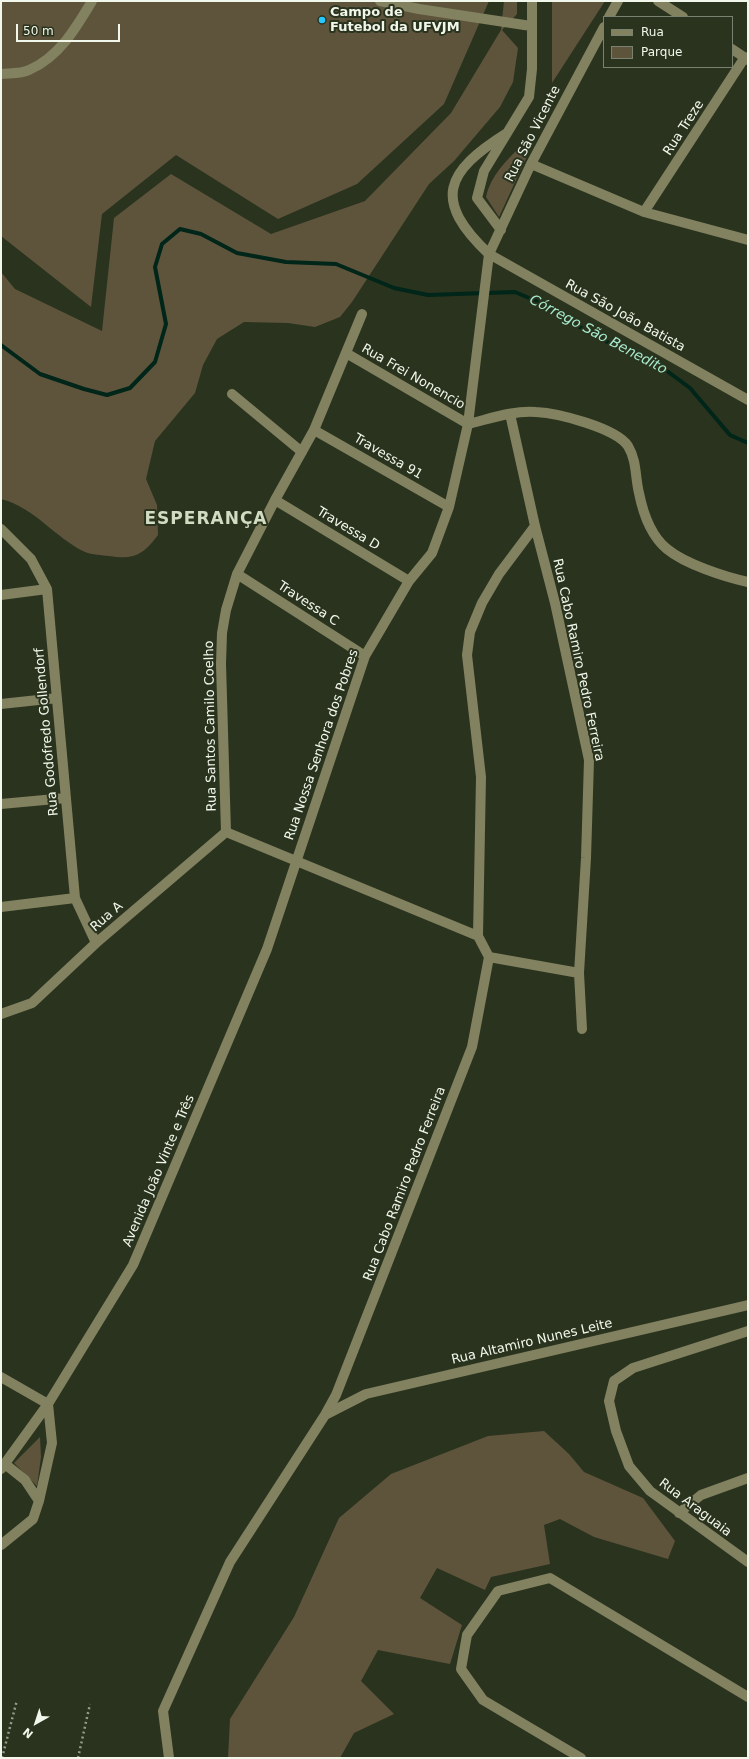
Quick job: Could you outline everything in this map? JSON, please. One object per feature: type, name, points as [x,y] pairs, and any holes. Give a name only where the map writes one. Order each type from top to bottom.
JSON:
[{"type":"street","points":[[1,74],[28,71],[56,53],[78,25],[92,1]]},
{"type":"street","points":[[380,1],[419,9],[531,26]]},
{"type":"street","points":[[501,230],[477,198],[484,171],[528,97],[532,69],[532,1]]},
{"type":"street","points":[[610,16],[618,1]]},
{"type":"street","points":[[658,1],[681,16]]},
{"type":"street","name":"Rua São Vicente","points":[[489,254],[531,164],[603,29]]},
{"type":"street","points":[[733,50],[747,58]]},
{"type":"street","name":"Rua Treze","points":[[644,212],[747,58]]},
{"type":"street","name":"Rua São João Batista","points":[[507,132],[484,148],[472,160],[458,176],[452,192],[452,204],[459,220],[470,236],[489,254],[748,400]]},
{"type":"street","points":[[531,164],[644,212],[748,238]]},
{"type":"street","name":"Rua Nossa Senhora dos Pobres","points":[[296,860],[365,656],[409,581],[432,553],[449,507],[468,424],[489,254]]},
{"type":"street","name":"Rua Santos Camilo Coelho","points":[[226,832],[222,633],[226,610],[237,574],[275,500],[314,430],[362,314]]},
{"type":"street","name":"Rua Frei Nonencio","points":[[346,353],[468,424]]},
{"type":"street","points":[[232,394],[302,452]]},
{"type":"street","points":[[468,424],[510,414],[536,412],[583,421],[615,434],[628,446],[636,467],[638,493],[648,524],[667,549],[699,567],[748,582]]},
{"type":"street","name":"Rua Cabo Ramiro Pedro Ferreira","points":[[510,414],[535,526],[555,603],[589,760],[586,858],[579,973],[582,1028]]},
{"type":"street","name":"Travessa 91","points":[[314,430],[449,507]]},
{"type":"street","name":"Travessa D","points":[[275,500],[409,581]]},
{"type":"street","points":[[535,526],[499,574],[482,603],[470,632],[467,655],[481,777],[478,936],[488,957],[579,973]]},
{"type":"street","name":"Rua Godofredo Gollendorf","points":[[1,529],[31,559],[47,589],[75,898],[96,943]]},
{"type":"street","name":"Travessa C","points":[[237,574],[365,656]]},
{"type":"street","points":[[1,594],[47,589]]},
{"type":"street","points":[[1,704],[57,698]]},
{"type":"street","points":[[1,804],[66,798]]},
{"type":"street","points":[[226,832],[478,936]]},
{"type":"street","name":"Rua A","points":[[1,1014],[32,1003],[96,943],[226,832]]},
{"type":"street","name":"Avenida João Vinte e Três","points":[[3,1466],[48,1404],[133,1265],[267,949],[296,860]]},
{"type":"street","points":[[1,906],[75,898]]},
{"type":"street","name":"Rua Cabo Ramiro Pedro Ferreira","points":[[169,1758],[163,1711],[230,1562],[325,1415],[336,1395],[472,1047],[488,957]]},
{"type":"street","name":"Rua Altamiro Nunes Leite","points":[[325,1415],[366,1394],[748,1305]]},
{"type":"street","name":"Rua Araguaia","points":[[748,1331],[632,1368],[614,1381],[609,1401],[616,1431],[629,1466],[650,1491],[748,1562]]},
{"type":"street","points":[[1,1377],[48,1404],[52,1443],[39,1501],[32,1519],[1,1546]]},
{"type":"street","points":[[3,1466],[25,1480],[39,1501]]},
{"type":"street","points":[[679,1513],[701,1495],[748,1478]]},
{"type":"street","points":[[581,1758],[483,1700],[461,1669],[467,1635],[498,1591],[550,1578],[748,1697]]},
{"type":"path","points":[[2,1758],[17,1700]]},
{"type":"path","points":[[78,1758],[90,1704]]},
{"type":"green space","points":[[1,1],[489,1],[444,104],[357,184],[278,219],[176,155],[102,214],[91,307],[1,236]]},
{"type":"green space","points":[[504,1],[517,1],[517,14],[502,30],[518,48],[513,82],[500,107],[454,161],[429,184],[352,302],[340,317],[315,327],[288,323],[244,322],[217,339],[203,365],[195,393],[155,441],[146,479],[157,505],[158,535],[148,547],[137,554],[125,557],[88,553],[74,546],[24,509],[1,499],[1,272],[15,289],[102,331],[114,218],[171,174],[271,234],[365,201],[451,113],[501,30]]},
{"type":"green space","points":[[552,1],[605,1],[552,83]]},
{"type":"green space","points":[[522,145],[529,152],[499,217],[486,197],[488,189],[495,175]]},
{"type":"green space","points":[[544,1431],[569,1454],[584,1472],[643,1498],[675,1541],[668,1559],[594,1537],[560,1519],[544,1525],[550,1564],[491,1577],[485,1590],[437,1568],[420,1598],[462,1625],[450,1664],[378,1650],[361,1681],[394,1714],[354,1733],[340,1758],[228,1758],[230,1719],[294,1617],[339,1518],[391,1474],[488,1436]]},
{"type":"green space","points":[[40,1437],[41,1457],[37,1486],[14,1463]]},
{"type":"waterway","name":"Córrego São Benedito","points":[[1,345],[40,374],[84,389],[107,395],[130,388],[155,362],[166,324],[155,267],[162,244],[180,229],[201,234],[237,253],[286,262],[336,264],[394,288],[428,295],[515,292],[536,301],[595,336],[667,371],[690,388],[730,435],[748,443]]},
{"type":"place","name":"Campo de Futebol da UFVJM","points":[[322,20]]},
{"type":"district","name":"ESPERANÇA","points":[[206,520]]}]
